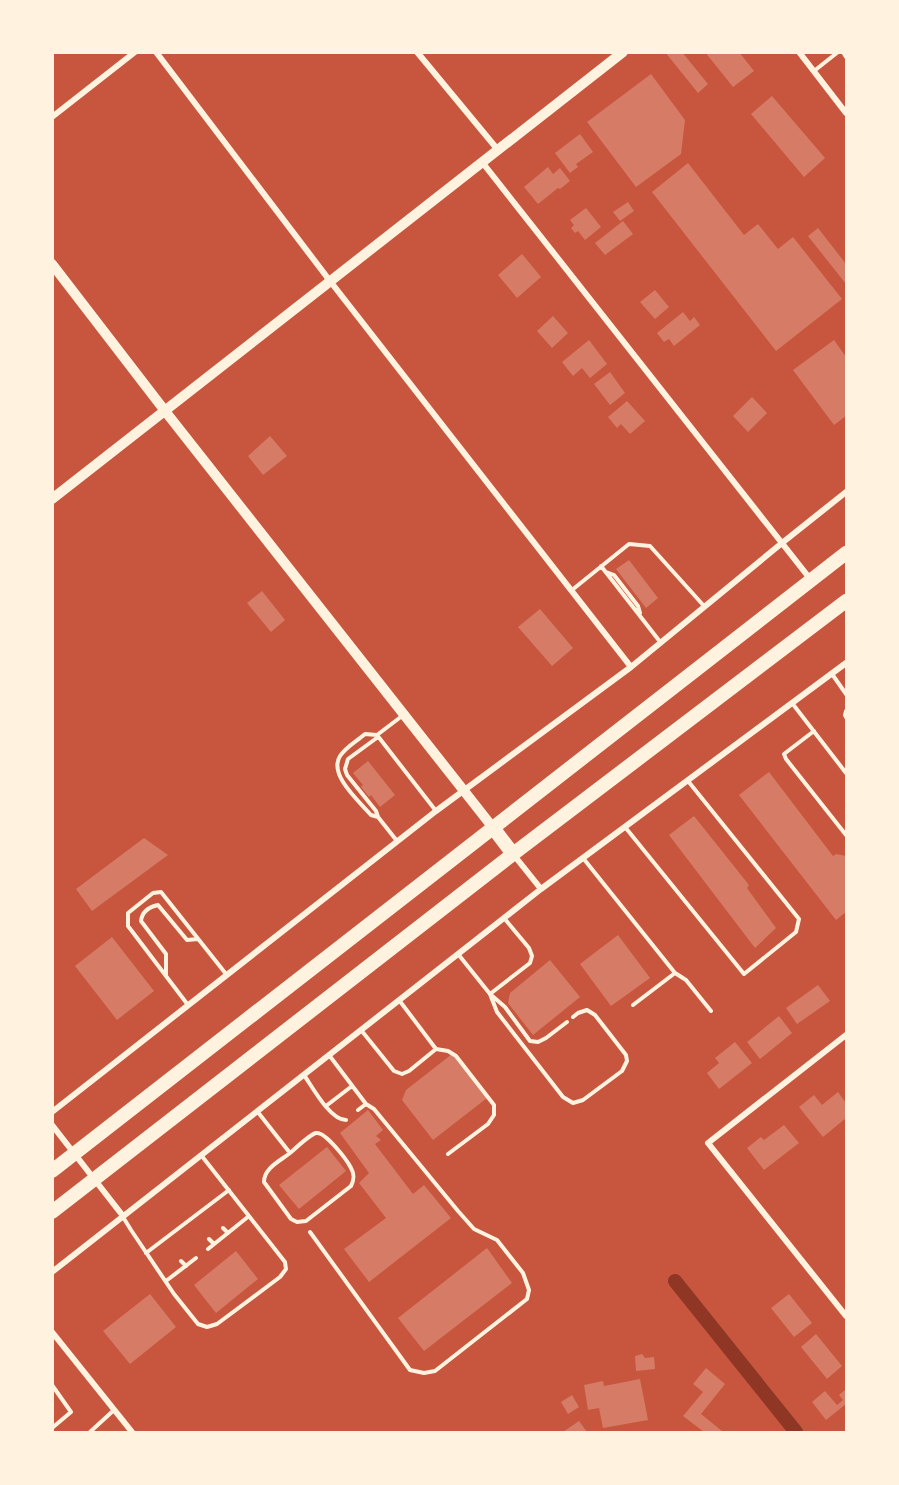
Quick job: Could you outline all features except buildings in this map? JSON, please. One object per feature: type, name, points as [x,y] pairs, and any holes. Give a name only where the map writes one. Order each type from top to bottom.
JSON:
[{"type":"highway","points":[[52,1171],[846,553]]},
{"type":"highway","points":[[52,1212],[513,854],[846,602]]},
{"type":"highway","points":[[494,829],[513,854]]},
{"type":"street","points":[[52,117],[135,52]]},
{"type":"street","points":[[156,52],[330,281],[631,667]]},
{"type":"street","points":[[417,52],[498,150]]},
{"type":"street","points":[[52,499],[623,52]]},
{"type":"street","points":[[799,52],[846,110]]},
{"type":"street","points":[[482,162],[812,580]]},
{"type":"street","points":[[52,264],[494,829]]},
{"type":"street","points":[[52,1112],[436,811],[662,643],[846,492]]},
{"type":"street","points":[[52,1272],[541,889],[846,663]]},
{"type":"street","points":[[513,854],[541,889]]},
{"type":"street","points":[[846,1035],[708,1143],[846,1316]]},
{"type":"street","points":[[52,1125],[123,1216]]},
{"type":"street","points":[[52,1332],[132,1432]]},
{"type":"lane","points":[[814,71],[838,52]]},
{"type":"lane","points":[[843,52],[846,57]]},
{"type":"lane","points":[[571,590],[629,544],[650,546],[704,607]]},
{"type":"lane","points":[[601,567],[662,643]]},
{"type":"lane","points":[[832,674],[846,694]]},
{"type":"lane","points":[[792,703],[846,773]]},
{"type":"lane","points":[[846,711],[846,717]]},
{"type":"lane","points":[[397,841],[345,770],[348,759],[404,714]]},
{"type":"lane","points":[[814,731],[784,754],[846,835]]},
{"type":"lane","points":[[378,817],[371,815],[338,774],[337,764],[343,753],[365,734],[377,736],[436,811]]},
{"type":"lane","points":[[625,827],[744,974],[796,932],[799,919],[688,780]]},
{"type":"lane","points":[[583,858],[675,973],[686,980],[711,1011]]},
{"type":"lane","points":[[188,1005],[128,926],[128,913],[153,894],[161,892],[226,974]]},
{"type":"lane","points":[[166,977],[166,954],[141,921],[144,911],[158,905],[187,940],[199,939]]},
{"type":"lane","points":[[490,994],[530,963],[532,956],[529,948],[504,918]]},
{"type":"lane","points":[[458,954],[490,994],[505,1007],[531,1041],[538,1042],[567,1022]]},
{"type":"lane","points":[[633,1005],[675,973]]},
{"type":"lane","points":[[490,994],[497,1012],[563,1097],[573,1103],[583,1100],[622,1071],[627,1062],[626,1054],[595,1015],[587,1010],[573,1017]]},
{"type":"lane","points":[[399,1000],[436,1049],[448,1051],[456,1056],[494,1105],[494,1115],[488,1124],[448,1154]]},
{"type":"lane","points":[[361,1030],[394,1071],[402,1074],[436,1049]]},
{"type":"lane","points":[[310,1232],[410,1370],[424,1373],[435,1371],[527,1299],[529,1290],[523,1273],[497,1240],[474,1229],[374,1109],[366,1104],[329,1055]]},
{"type":"lane","points":[[304,1075],[332,1114],[340,1120],[346,1120]]},
{"type":"lane","points":[[326,1106],[352,1086]]},
{"type":"lane","points":[[358,1110],[366,1104]]},
{"type":"lane","points":[[257,1111],[290,1153]]},
{"type":"lane","points":[[315,1133],[321,1133],[328,1138],[352,1169],[354,1179],[351,1186],[306,1221],[297,1222],[291,1219],[264,1182],[266,1172],[290,1153],[315,1133]]},
{"type":"lane","points":[[123,1216],[146,1253],[198,1324],[207,1327],[217,1324],[280,1277],[286,1269],[285,1262],[201,1155]]},
{"type":"lane","points":[[146,1253],[229,1190]]},
{"type":"lane","points":[[207,1207],[212,1213]]},
{"type":"lane","points":[[208,1249],[249,1216]]},
{"type":"lane","points":[[193,1218],[197,1223]]},
{"type":"lane","points":[[182,1226],[186,1232]]},
{"type":"lane","points":[[223,1228],[228,1233]]},
{"type":"lane","points":[[165,1239],[169,1245]]},
{"type":"lane","points":[[209,1239],[214,1244]]},
{"type":"lane","points":[[166,1281],[196,1258]]},
{"type":"lane","points":[[182,1261],[186,1266]]},
{"type":"lane","points":[[52,1385],[71,1412],[52,1428]]},
{"type":"lane","points":[[90,1432],[114,1410]]},
{"type":"waterway","points":[[675,1281],[796,1432]]}]
